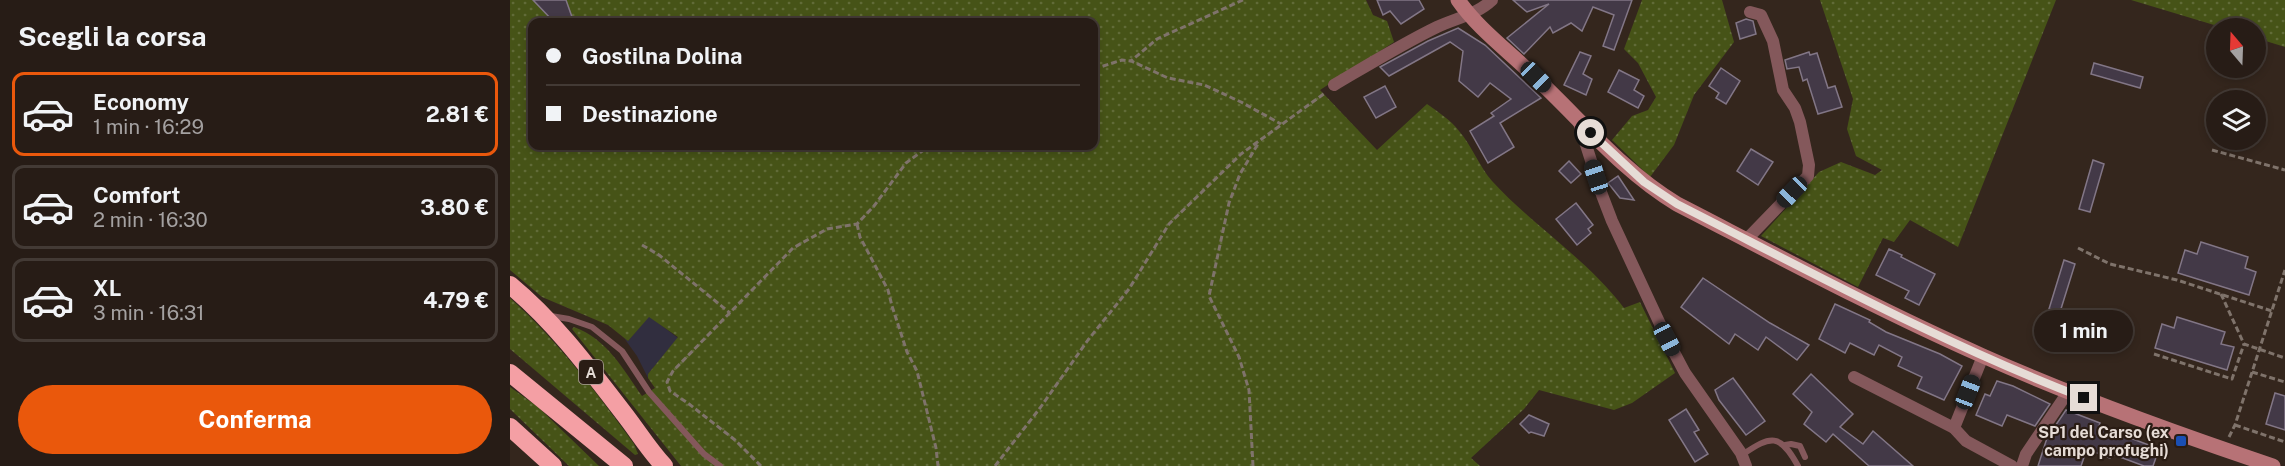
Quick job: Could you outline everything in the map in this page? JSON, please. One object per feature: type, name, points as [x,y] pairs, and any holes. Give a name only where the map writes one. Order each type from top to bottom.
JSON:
[{"type":"highway","name":"A","points":[[510,285],[545,315],[664,466]]},
{"type":"highway","points":[[510,373],[624,466]]},
{"type":"highway","points":[[510,427],[553,466]]},
{"type":"main road","points":[[1458,0],[1468,15],[1536,77],[1579,123],[1656,191],[1904,320],[1983,356],[2068,392],[2272,466]]},
{"type":"street","points":[[1335,85],[1409,41],[1440,25],[1482,9],[1492,0]]},
{"type":"street","points":[[1746,239],[1808,176],[1809,165],[1795,108],[1783,90],[1773,41],[1761,15],[1750,12]]},
{"type":"street","points":[[1579,123],[1609,212],[1667,339],[1685,373],[1744,461]]},
{"type":"street","points":[[1954,428],[1983,356]]},
{"type":"street","points":[[1854,377],[1954,428],[1966,441],[2012,466]]},
{"type":"street","points":[[2022,466],[2026,454],[2068,392]]},
{"type":"lane","points":[[545,315],[569,319],[592,327],[622,351],[649,392],[704,454],[720,466]]},
{"type":"lane","points":[[1744,461],[1766,440],[1780,441],[1798,466]]},
{"type":"lane","points":[[1785,445],[1800,446],[1805,457]]},
{"type":"path","points":[[1131,61],[1157,39],[1243,0]]},
{"type":"path","points":[[1098,68],[1122,60],[1131,61],[1168,78],[1204,85],[1281,124]]},
{"type":"path","points":[[995,466],[1088,340],[1129,289],[1169,224],[1241,154],[1335,85]]},
{"type":"path","points":[[1252,466],[1249,390],[1239,357],[1209,296],[1229,202],[1240,174],[1260,140]]},
{"type":"path","points":[[761,466],[735,440],[670,391],[667,382],[672,371],[793,248],[827,229],[857,224],[874,206],[906,163],[924,150]]},
{"type":"path","points":[[2212,150],[2285,170]]},
{"type":"path","points":[[857,224],[860,237],[888,290],[907,352],[917,371],[936,448],[938,466]]},
{"type":"path","points":[[642,245],[659,255],[730,313]]},
{"type":"path","points":[[2078,248],[2110,264],[2178,280],[2272,311]]},
{"type":"path","points":[[2225,450],[2285,270]]},
{"type":"path","points":[[2154,354],[2232,379],[2244,344],[2221,294]]},
{"type":"path","points":[[2244,344],[2285,358]]},
{"type":"path","points":[[2252,372],[2285,382]]},
{"type":"path","points":[[2235,425],[2285,442]]},
{"type":"shaded area","points":[[649,316],[678,338],[648,374],[648,378],[637,356],[624,338],[628,341]]},
{"type":"green space","points":[[510,0],[1366,0],[1373,15],[1387,21],[1394,42],[1320,90],[1377,150],[1427,104],[1444,116],[1464,137],[1492,181],[1594,274],[1624,308],[1640,302],[1675,373],[1632,403],[1614,410],[1539,390],[1524,409],[1471,458],[1480,466],[681,466],[572,329],[574,327],[586,332],[605,347],[621,365],[642,396],[655,388],[648,374],[678,337],[649,317],[628,341],[608,325],[542,297],[510,270]]},
{"type":"green space","points":[[1642,0],[1722,0],[1734,42],[1694,95],[1674,145],[1650,177],[1612,140],[1632,116],[1648,110],[1656,97],[1638,63],[1624,49]]},
{"type":"green space","points":[[1820,0],[2056,0],[1958,247],[1910,220],[1894,242],[1883,238],[1858,287],[1761,236],[1819,172],[1841,162],[1875,175],[1882,170],[1856,156],[1847,129],[1853,99]]},
{"type":"green space","points":[[2131,0],[2285,0],[2285,47],[2266,41],[2266,18],[2206,18],[2206,23]]},
{"type":"green space","points":[[510,298],[528,314],[576,368],[634,444],[638,454],[635,455],[510,349]]},
{"type":"green space","points":[[510,387],[538,407],[599,466],[569,466],[510,409]]},
{"type":"building","points":[[533,0],[566,0],[572,17],[550,18]]},
{"type":"building","points":[[1377,0],[1419,0],[1424,9],[1401,24],[1390,11],[1383,15]]},
{"type":"building","points":[[1513,0],[1632,0],[1614,50],[1603,46],[1614,15],[1593,7],[1582,31],[1571,23],[1553,33],[1550,27],[1524,54],[1507,38],[1549,4],[1527,12]]},
{"type":"building","points":[[1746,19],[1753,21],[1756,34],[1740,39],[1736,23]]},
{"type":"building","points":[[1458,28],[1485,45],[1541,98],[1500,123],[1514,147],[1488,163],[1470,131],[1494,116],[1491,113],[1511,99],[1490,83],[1478,97],[1459,81],[1463,51],[1450,42],[1389,76],[1380,67]]},
{"type":"building","points":[[1580,52],[1591,56],[1583,74],[1592,79],[1586,95],[1564,85]]},
{"type":"building","points":[[1809,52],[1810,55],[1817,53],[1828,88],[1835,86],[1842,107],[1818,114],[1807,79],[1803,81],[1799,67],[1787,69],[1785,60]]},
{"type":"building","points":[[2094,63],[2143,77],[2140,88],[2091,74]]},
{"type":"building","points":[[1721,68],[1740,81],[1726,104],[1716,98],[1719,93],[1709,86]]},
{"type":"building","points":[[1619,70],[1639,80],[1634,90],[1644,96],[1638,108],[1608,92]]},
{"type":"building","points":[[1385,86],[1396,107],[1376,118],[1364,97]]},
{"type":"building","points":[[1751,149],[1773,162],[1758,185],[1737,171]]},
{"type":"building","points":[[2093,160],[2104,164],[2090,212],[2079,209]]},
{"type":"building","points":[[1569,161],[1581,174],[1571,183],[1559,171]]},
{"type":"building","points":[[1618,176],[1634,200],[1620,198],[1608,183]]},
{"type":"building","points":[[1576,203],[1593,225],[1588,229],[1591,233],[1577,245],[1556,219]]},
{"type":"building","points":[[2201,242],[2248,257],[2245,268],[2256,272],[2249,295],[2178,273],[2185,250],[2197,254]]},
{"type":"building","points":[[1889,249],[1935,274],[1919,305],[1905,298],[1909,291],[1876,275]]},
{"type":"building","points":[[2064,260],[2075,264],[2060,312],[2049,309]]},
{"type":"building","points":[[1703,278],[1770,323],[1809,345],[1797,360],[1766,337],[1758,350],[1735,334],[1729,344],[1681,307]]},
{"type":"building","points":[[1835,304],[1870,320],[1869,322],[1886,332],[1940,354],[1962,366],[1944,400],[1917,388],[1922,377],[1898,366],[1902,357],[1879,345],[1874,355],[1850,343],[1845,353],[1819,339]]},
{"type":"building","points":[[2177,317],[2225,332],[2221,344],[2234,347],[2227,370],[2155,348],[2162,324],[2174,328]]},
{"type":"building","points":[[1811,374],[1853,414],[1840,427],[1863,444],[1873,431],[1913,466],[1869,466],[1833,434],[1826,442],[1804,424],[1812,412],[1793,394]]},
{"type":"building","points":[[1733,378],[1765,421],[1746,435],[1719,400],[1715,390]]},
{"type":"building","points":[[1997,381],[2050,404],[2035,426],[2007,415],[2002,426],[1976,415],[1985,394],[1990,396]]},
{"type":"building","points":[[2275,393],[2285,396],[2285,430],[2266,424]]},
{"type":"building","points":[[1686,409],[1699,430],[1694,432],[1708,454],[1695,462],[1669,420]]},
{"type":"building","points":[[2066,410],[2100,423],[2099,426],[2159,449],[2153,466],[2144,466],[2112,454],[2110,458],[2087,449],[2081,466],[2038,466],[2047,438]]},
{"type":"building","points":[[1529,415],[1549,424],[1544,436],[1529,433],[1520,424]]},
{"type":"place","name":"SP1 del Carso (ex campo profughi)","points":[[2181,441]]},
{"type":"route","points":[[1591,133],[1644,182],[1677,204],[1904,320],[2084,398]]}]
